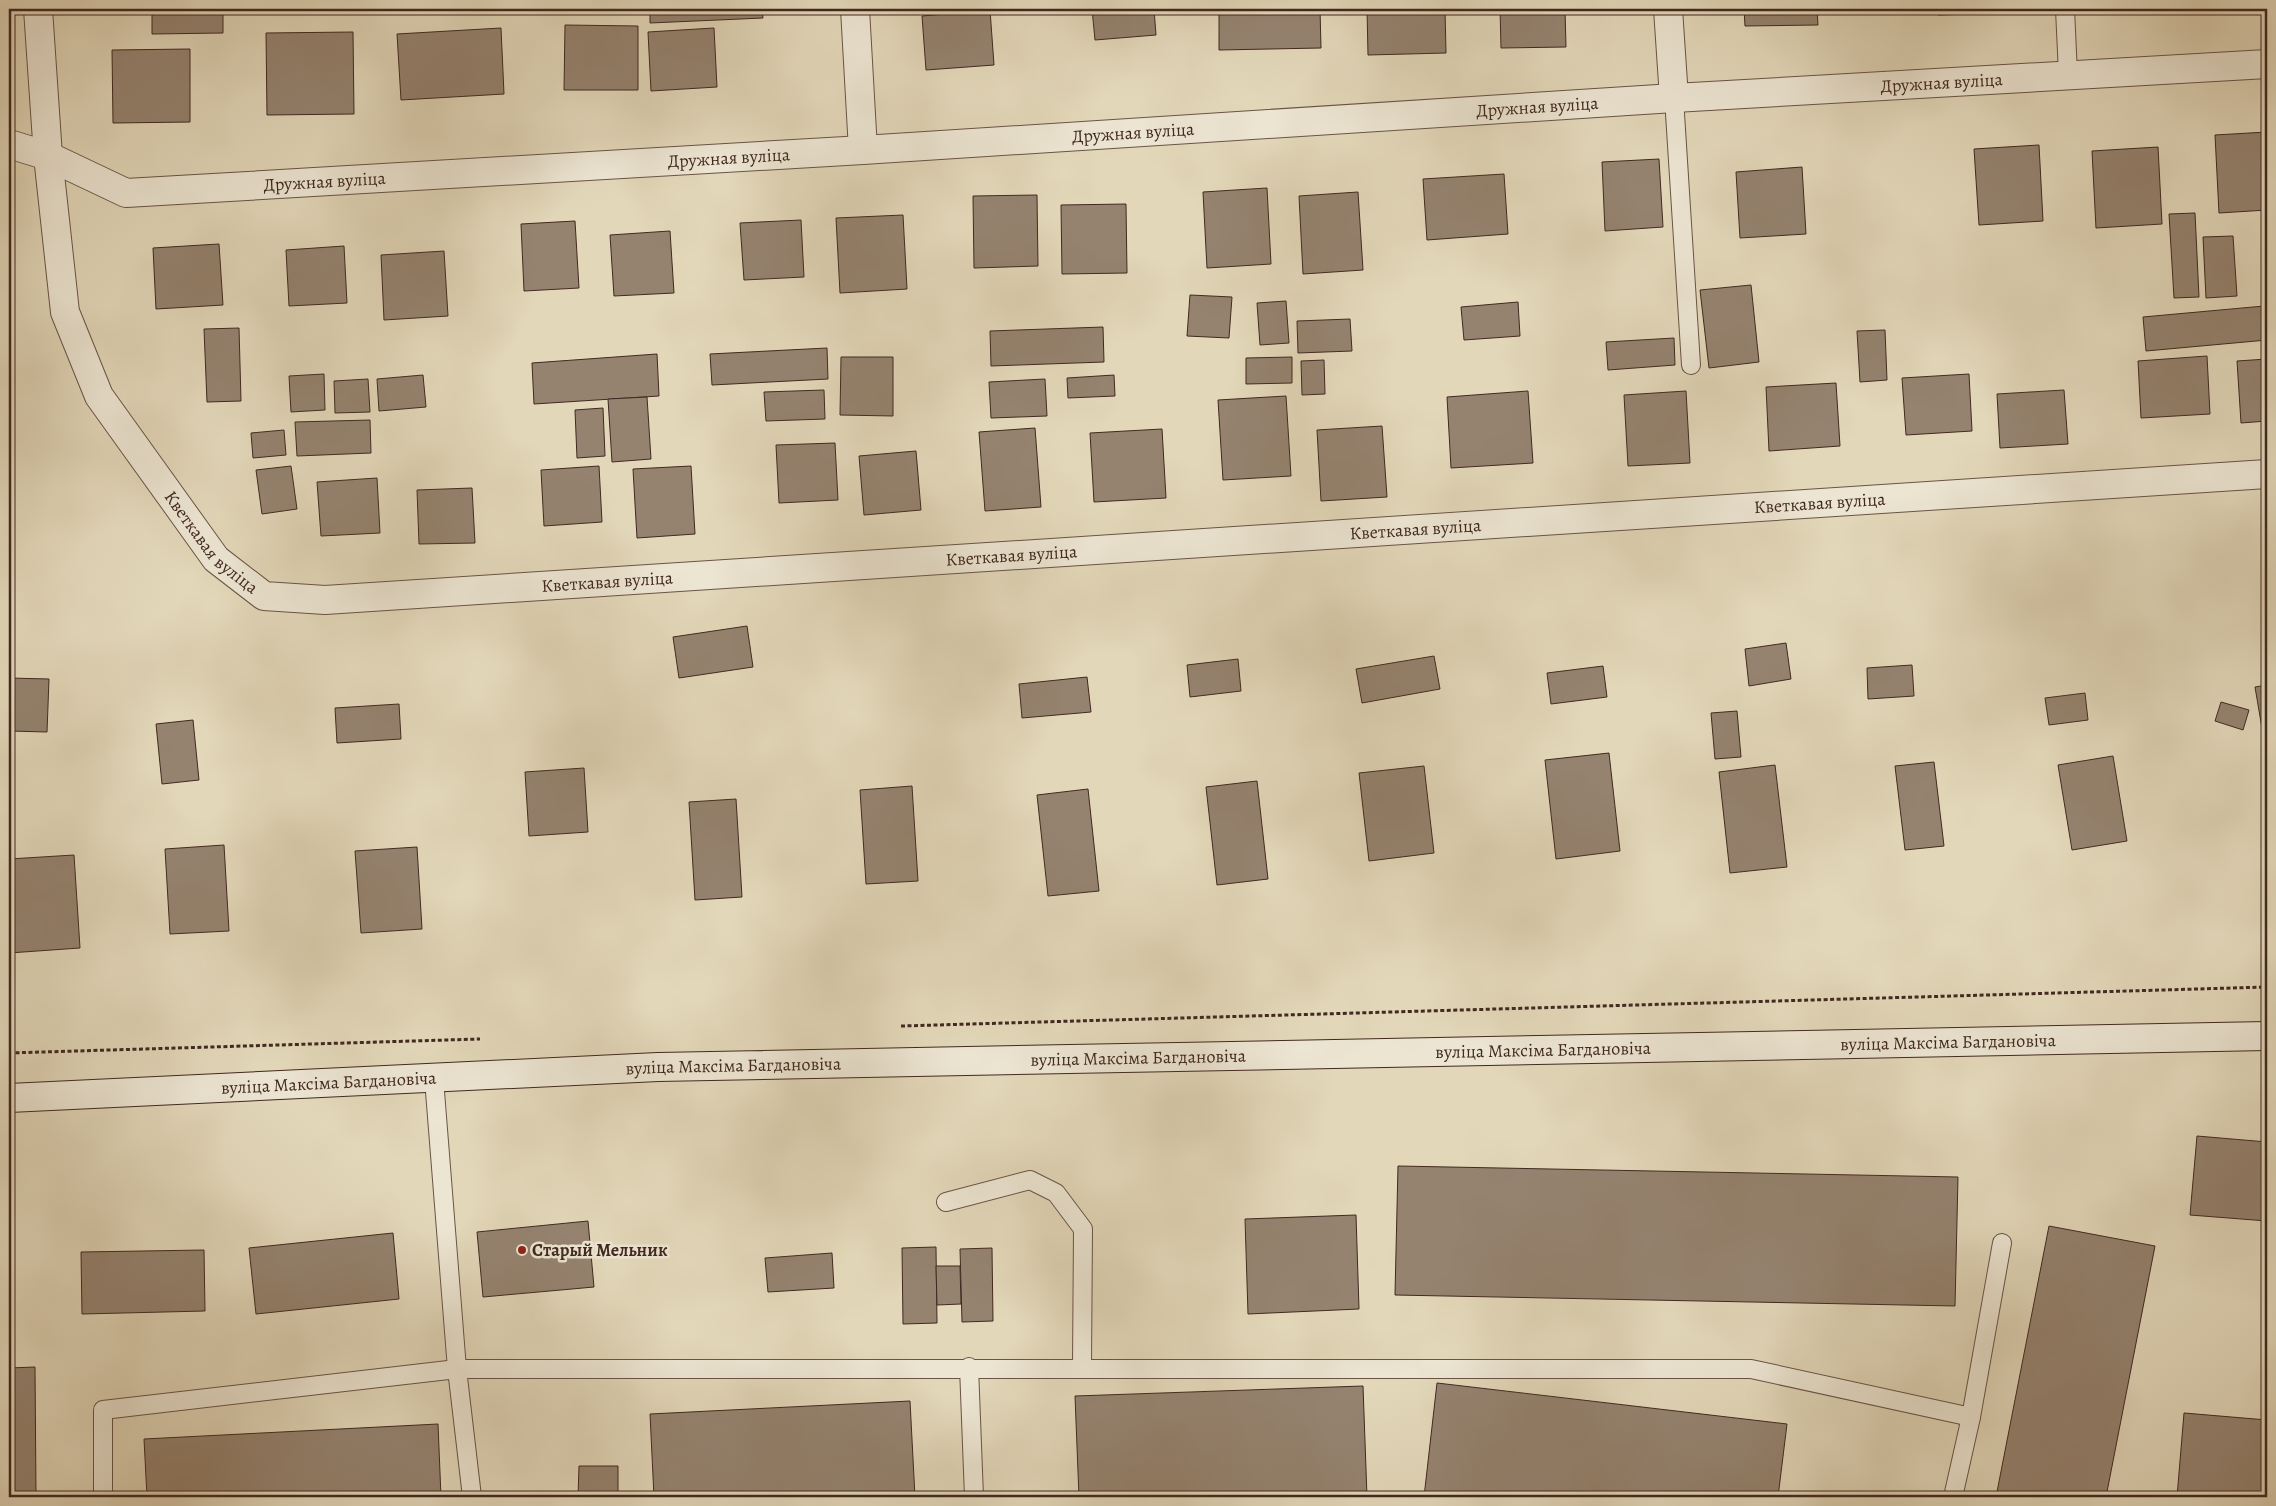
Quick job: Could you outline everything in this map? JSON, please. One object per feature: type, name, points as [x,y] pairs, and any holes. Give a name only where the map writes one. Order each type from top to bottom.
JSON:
[{"type":"street","name":"Кветкавая вуліца","points":[[38,9],[48,156],[65,312],[98,396],[216,558],[264,596],[325,600],[2267,474]]},
{"type":"street","points":[[855,9],[863,150]]},
{"type":"street","points":[[1668,9],[1674,98]]},
{"type":"street","name":"Дружная вуліца","points":[[9,144],[48,156],[126,194],[863,150],[2068,74],[2267,64]]},
{"type":"street","name":"вуліца Максіма Багдановіча","points":[[9,1098],[658,1067],[2267,1036]]},
{"type":"lane","points":[[2065,9],[2068,74]]},
{"type":"lane","points":[[1674,98],[1690,365]]},
{"type":"lane","points":[[434,1079],[457,1369],[472,1497]]},
{"type":"lane","points":[[946,1202],[1030,1180],[1056,1193],[1083,1229],[1082,1367]]},
{"type":"lane","points":[[1953,1497],[1971,1417],[2002,1243]]},
{"type":"lane","points":[[969,1367],[974,1497]]},
{"type":"lane","points":[[103,1497],[103,1410],[457,1369],[969,1367],[1751,1368],[1971,1417]]},
{"type":"path","points":[[891,1026],[2267,987]]},
{"type":"path","points":[[9,1053],[485,1039]]},
{"type":"building","points":[[152,9],[223,9],[223,33],[152,34]]},
{"type":"building","points":[[650,9],[762,9],[763,18],[650,23]]},
{"type":"building","points":[[1092,9],[1154,9],[1156,35],[1095,40]]},
{"type":"building","points":[[1219,9],[1320,9],[1321,48],[1219,50]]},
{"type":"building","points":[[1367,9],[1445,9],[1446,53],[1368,55]]},
{"type":"building","points":[[1500,9],[1565,9],[1566,47],[1501,48]]},
{"type":"building","points":[[1744,9],[1817,9],[1818,25],[1745,26]]},
{"type":"building","points":[[1938,9],[2007,9],[2007,13],[1938,15]]},
{"type":"building","points":[[990,10],[994,65],[926,70],[922,16]]},
{"type":"building","points":[[565,25],[638,26],[638,90],[564,90]]},
{"type":"building","points":[[501,28],[504,94],[401,100],[397,34]]},
{"type":"building","points":[[714,28],[717,87],[651,91],[648,32]]},
{"type":"building","points":[[353,32],[354,114],[267,115],[266,33]]},
{"type":"building","points":[[190,49],[190,122],[113,123],[112,50]]},
{"type":"building","points":[[2267,132],[2267,210],[2219,213],[2215,135]]},
{"type":"building","points":[[2039,145],[2043,221],[1979,225],[1974,149]]},
{"type":"building","points":[[2158,147],[2162,224],[2096,228],[2092,151]]},
{"type":"building","points":[[1659,159],[1663,227],[1605,231],[1602,162]]},
{"type":"building","points":[[1802,167],[1806,234],[1740,238],[1736,172]]},
{"type":"building","points":[[1504,174],[1508,234],[1427,240],[1423,179]]},
{"type":"building","points":[[1267,188],[1271,264],[1207,268],[1203,192]]},
{"type":"building","points":[[1358,192],[1363,270],[1303,274],[1299,196]]},
{"type":"building","points":[[1037,195],[1038,266],[974,268],[973,196]]},
{"type":"building","points":[[1126,204],[1127,273],[1062,274],[1061,205]]},
{"type":"building","points":[[2195,213],[2199,297],[2174,298],[2169,214]]},
{"type":"building","points":[[903,215],[907,289],[840,293],[836,218]]},
{"type":"building","points":[[801,220],[804,277],[744,280],[740,223]]},
{"type":"building","points":[[575,221],[579,288],[524,291],[521,224]]},
{"type":"building","points":[[670,231],[674,293],[614,296],[610,235]]},
{"type":"building","points":[[2233,236],[2237,296],[2206,298],[2203,237]]},
{"type":"building","points":[[219,244],[223,305],[156,309],[153,248]]},
{"type":"building","points":[[344,246],[347,303],[289,306],[286,250]]},
{"type":"building","points":[[444,251],[448,316],[384,320],[381,255]]},
{"type":"building","points":[[1751,285],[1759,362],[1709,368],[1700,290]]},
{"type":"building","points":[[1190,295],[1232,297],[1229,338],[1187,336]]},
{"type":"building","points":[[1286,301],[1289,343],[1260,345],[1257,303]]},
{"type":"building","points":[[1518,302],[1520,336],[1464,340],[1461,307]]},
{"type":"building","points":[[2264,306],[2267,340],[2146,351],[2143,317]]},
{"type":"building","points":[[1350,319],[1352,351],[1298,353],[1297,321]]},
{"type":"building","points":[[1103,327],[1104,362],[991,366],[990,331]]},
{"type":"building","points":[[239,328],[241,401],[207,402],[204,329]]},
{"type":"building","points":[[1885,330],[1887,380],[1860,382],[1857,331]]},
{"type":"building","points":[[1674,338],[1675,365],[1608,370],[1606,342]]},
{"type":"building","points":[[827,348],[828,379],[712,385],[710,354]]},
{"type":"building","points":[[657,354],[659,396],[534,404],[532,363]]},
{"type":"building","points":[[2207,356],[2210,414],[2141,418],[2138,361]]},
{"type":"building","points":[[841,357],[893,357],[893,416],[840,415]]},
{"type":"building","points":[[1292,357],[1292,383],[1246,384],[1246,358]]},
{"type":"building","points":[[2267,359],[2267,421],[2241,423],[2237,361]]},
{"type":"building","points":[[1324,360],[1325,394],[1302,395],[1301,361]]},
{"type":"building","points":[[324,374],[325,410],[291,412],[289,376]]},
{"type":"building","points":[[1969,374],[1972,431],[1906,435],[1902,378]]},
{"type":"building","points":[[423,375],[426,407],[379,411],[377,379]]},
{"type":"building","points":[[1114,375],[1115,396],[1068,398],[1067,378]]},
{"type":"building","points":[[368,379],[370,412],[335,413],[334,381]]},
{"type":"building","points":[[1045,379],[1047,416],[991,418],[989,382]]},
{"type":"building","points":[[1836,383],[1840,446],[1769,451],[1766,387]]},
{"type":"building","points":[[824,390],[825,419],[766,421],[764,392]]},
{"type":"building","points":[[2064,390],[2068,444],[2000,448],[1997,394]]},
{"type":"building","points":[[1528,391],[1533,463],[1451,468],[1447,397]]},
{"type":"building","points":[[1686,391],[1690,463],[1628,466],[1624,395]]},
{"type":"building","points":[[1286,396],[1291,476],[1223,480],[1218,400]]},
{"type":"building","points":[[647,397],[651,459],[612,462],[608,399]]},
{"type":"building","points":[[603,408],[605,456],[577,458],[575,410]]},
{"type":"building","points":[[370,420],[371,453],[297,456],[295,422]]},
{"type":"building","points":[[1382,426],[1387,497],[1321,501],[1317,430]]},
{"type":"building","points":[[1035,428],[1041,507],[985,511],[979,432]]},
{"type":"building","points":[[1162,429],[1166,498],[1094,502],[1090,433]]},
{"type":"building","points":[[284,430],[286,455],[253,458],[251,433]]},
{"type":"building","points":[[835,443],[838,500],[779,503],[776,445]]},
{"type":"building","points":[[916,451],[921,510],[864,515],[859,456]]},
{"type":"building","points":[[291,466],[297,509],[262,514],[256,470]]},
{"type":"building","points":[[599,466],[602,522],[544,526],[541,470]]},
{"type":"building","points":[[691,466],[695,534],[637,538],[633,469]]},
{"type":"building","points":[[377,478],[380,533],[321,536],[317,482]]},
{"type":"building","points":[[472,488],[475,543],[419,544],[417,490]]},
{"type":"building","points":[[747,626],[753,667],[679,678],[673,637]]},
{"type":"building","points":[[1786,643],[1791,679],[1749,686],[1745,649]]},
{"type":"building","points":[[1434,656],[1440,689],[1362,703],[1356,669]]},
{"type":"building","points":[[2264,656],[2267,656],[2267,673]]},
{"type":"building","points":[[1238,659],[1241,691],[1190,697],[1187,665]]},
{"type":"building","points":[[1912,665],[1914,696],[1868,699],[1867,668]]},
{"type":"building","points":[[1603,666],[1607,697],[1551,704],[1547,673]]},
{"type":"building","points":[[1087,677],[1091,712],[1022,718],[1019,684]]},
{"type":"building","points":[[9,678],[49,679],[47,732],[9,731]]},
{"type":"building","points":[[2267,685],[2267,739],[2264,740],[2255,687]]},
{"type":"building","points":[[2085,693],[2088,720],[2049,725],[2045,698]]},
{"type":"building","points":[[2221,702],[2249,710],[2243,730],[2215,721]]},
{"type":"building","points":[[399,704],[401,739],[337,743],[335,708]]},
{"type":"building","points":[[1737,711],[1741,757],[1715,759],[1711,713]]},
{"type":"building","points":[[193,720],[199,780],[162,784],[156,724]]},
{"type":"building","points":[[1609,753],[1620,851],[1556,859],[1545,760]]},
{"type":"building","points":[[2113,756],[2127,841],[2072,850],[2058,765]]},
{"type":"building","points":[[1934,762],[1944,846],[1905,850],[1895,766]]},
{"type":"building","points":[[1775,765],[1787,867],[1730,873],[1719,772]]},
{"type":"building","points":[[1424,766],[1434,853],[1369,861],[1359,773]]},
{"type":"building","points":[[584,768],[588,832],[529,836],[525,772]]},
{"type":"building","points":[[1257,781],[1268,879],[1217,885],[1206,787]]},
{"type":"building","points":[[912,786],[918,881],[866,884],[860,790]]},
{"type":"building","points":[[1088,789],[1099,891],[1048,896],[1037,795]]},
{"type":"building","points":[[736,799],[742,897],[695,900],[689,802]]},
{"type":"building","points":[[224,845],[229,931],[170,934],[165,849]]},
{"type":"building","points":[[417,847],[422,929],[361,933],[355,851]]},
{"type":"building","points":[[74,855],[80,948],[9,953],[9,859]]},
{"type":"building","points":[[2197,1136],[2267,1142],[2267,1221],[2190,1215]]},
{"type":"building","points":[[1398,1166],[1958,1177],[1955,1306],[1395,1295]]},
{"type":"building","points":[[1356,1215],[1359,1309],[1248,1314],[1245,1219]]},
{"type":"building","points":[[588,1221],[594,1287],[483,1297],[477,1232]]},
{"type":"building","points":[[2049,1226],[2155,1246],[2106,1497],[1996,1497]]},
{"type":"building","points":[[393,1233],[399,1299],[256,1314],[249,1248]]},
{"type":"building","points":[[936,1247],[937,1323],[903,1324],[902,1248]]},
{"type":"building","points":[[992,1248],[993,1321],[962,1322],[960,1249]]},
{"type":"building","points":[[204,1250],[205,1311],[82,1314],[81,1252]]},
{"type":"building","points":[[832,1253],[834,1288],[768,1292],[765,1258]]},
{"type":"building","points":[[936,1266],[960,1266],[961,1304],[937,1305]]},
{"type":"building","points":[[35,1367],[36,1497],[9,1497],[9,1368]]},
{"type":"building","points":[[1437,1383],[1787,1424],[1778,1497],[1424,1497]]},
{"type":"building","points":[[1363,1386],[1367,1497],[1079,1497],[1075,1396]]},
{"type":"building","points":[[910,1401],[915,1497],[654,1497],[650,1414]]},
{"type":"building","points":[[2184,1413],[2267,1420],[2267,1497],[2177,1497]]},
{"type":"building","points":[[438,1424],[441,1497],[147,1497],[144,1439]]},
{"type":"building","points":[[579,1466],[618,1466],[618,1497],[578,1497]]},
{"type":"place","name":"Старый Мельник","points":[[522,1250]]}]
